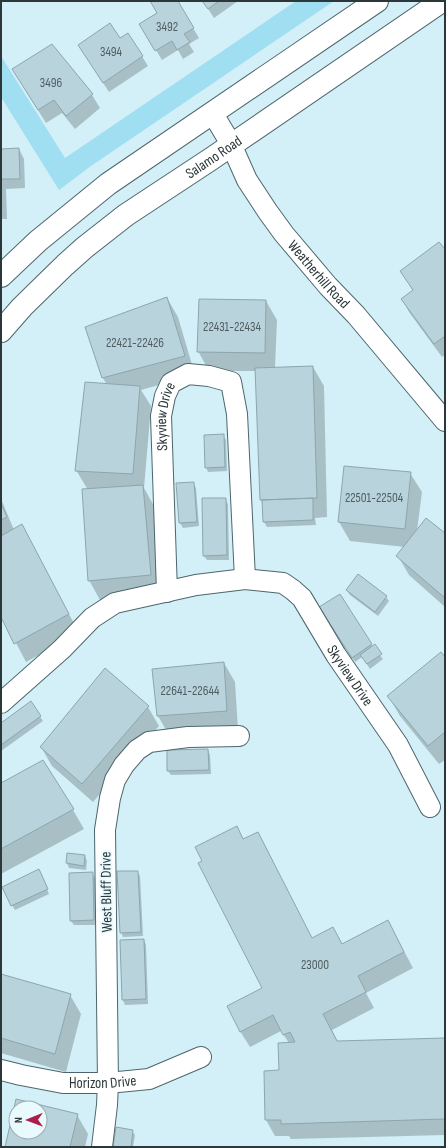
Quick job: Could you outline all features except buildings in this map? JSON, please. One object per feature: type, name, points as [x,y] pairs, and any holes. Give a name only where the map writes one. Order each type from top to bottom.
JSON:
[{"type":"main road","points":[[1,276],[38,241],[88,199],[131,168],[213,114],[377,1]]},
{"type":"main road","name":"Salamo Road","points":[[1,331],[33,296],[84,248],[126,215],[442,1]]},
{"type":"street","name":"Weatherhill Road","points":[[213,114],[231,144],[247,180],[284,234],[328,286],[356,315],[445,421]]},
{"type":"street","name":"Skyview Drive","points":[[166,592],[162,416],[165,396],[171,383],[188,374],[209,376],[231,382],[237,414],[245,579]]},
{"type":"street","name":"Skyview Drive","points":[[1,703],[62,649],[92,618],[115,603],[196,585],[245,579],[283,584],[302,598],[336,655],[398,745],[430,807]]},
{"type":"street","name":"West Bluff Drive","points":[[102,1147],[108,1083],[105,830],[110,798],[115,780],[124,765],[137,750],[149,742],[188,737],[239,736]]},
{"type":"street","name":"Horizon Drive","points":[[1,1070],[63,1082],[92,1084],[108,1083],[149,1079],[201,1057]]},
{"type":"shaded area","points":[[296,1],[334,1],[91,166],[59,190],[1,97],[1,56],[65,158]]}]
